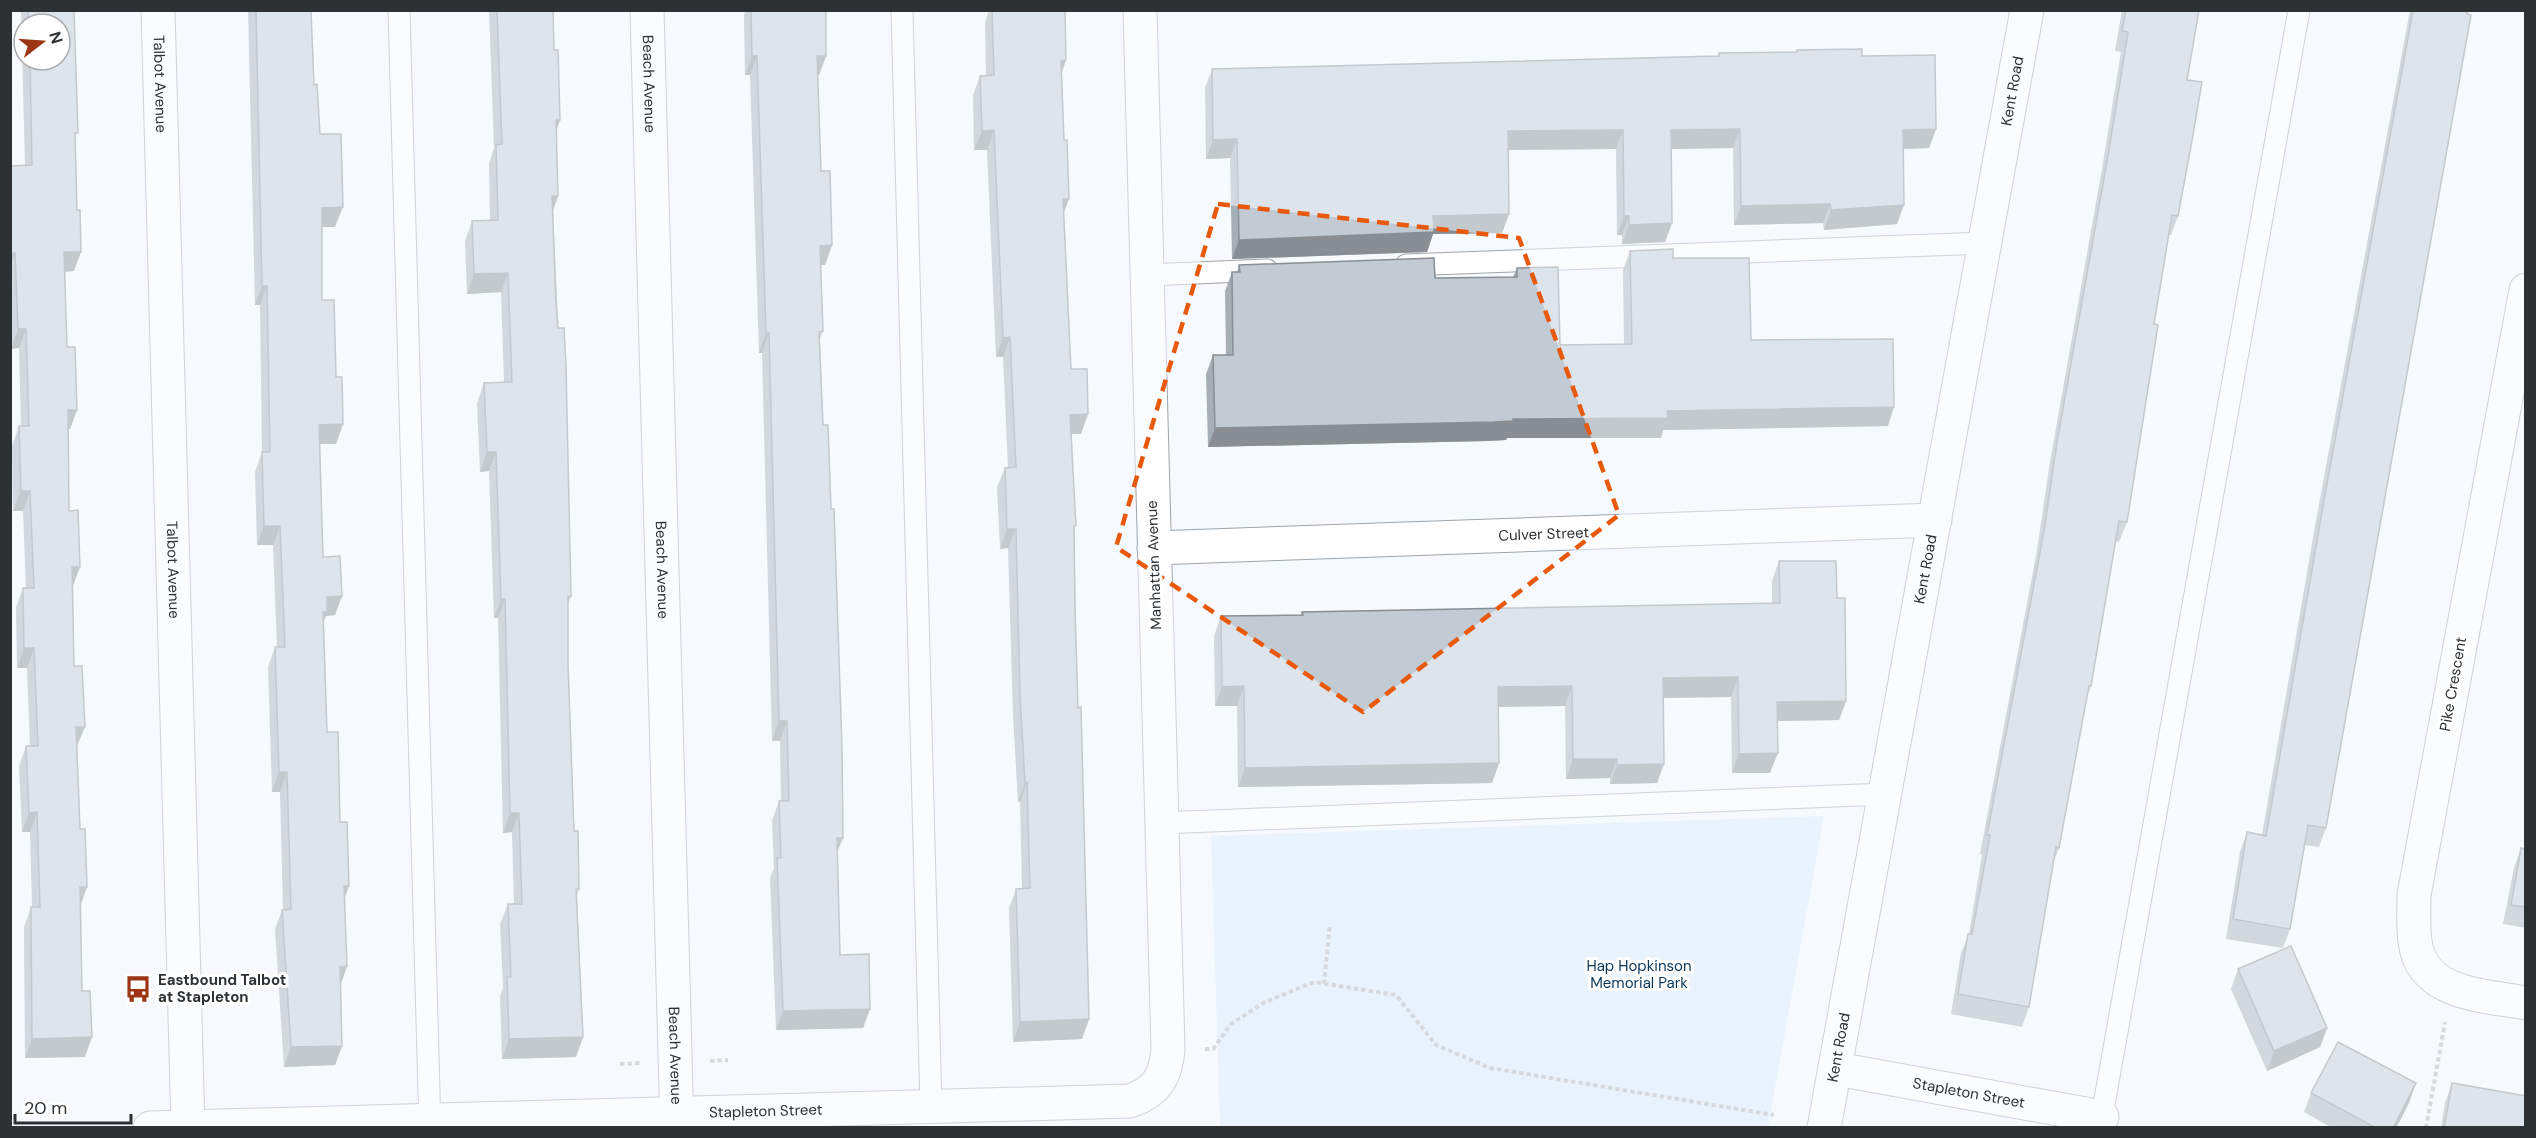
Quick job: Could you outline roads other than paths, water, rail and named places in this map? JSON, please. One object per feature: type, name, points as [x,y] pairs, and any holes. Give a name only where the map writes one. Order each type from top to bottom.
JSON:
[{"type":"street","name":"Talbot Avenue","points":[[158,10],[188,1127]]},
{"type":"street","name":"Beach Avenue","points":[[647,10],[677,1120]]},
{"type":"street","name":"Manhattan Avenue","points":[[1130,1101],[1154,1089],[1163,1077],[1168,1050],[1140,10]]},
{"type":"street","name":"Kent Road","points":[[1824,1128],[1837,1069],[2026,10]]},
{"type":"street","name":"Pike Crescent","points":[[2526,290],[2414,895],[2415,943],[2427,974],[2455,990],[2526,1003]]},
{"type":"street","name":"Culver Street","points":[[1154,548],[1935,520]]},
{"type":"street","name":"Stapleton Street","points":[[1837,1069],[2101,1122]]},
{"type":"street","name":"Stapleton Street","points":[[150,1128],[677,1120],[930,1107],[1130,1101]]},
{"type":"lane","points":[[399,10],[430,1124]]},
{"type":"lane","points":[[902,10],[930,1107]]},
{"type":"lane","points":[[2101,1122],[2300,10]]},
{"type":"lane","points":[[1384,266],[1985,243]]},
{"type":"lane","points":[[1147,274],[1290,269]]},
{"type":"lane","points":[[1161,824],[1886,794]]},
{"type":"place","name":"Eastbound Talbot at Stapleton","points":[[138,989]]},
{"type":"park label","name":"Hap Hopkinson Memorial Park","points":[[1639,974]]}]
